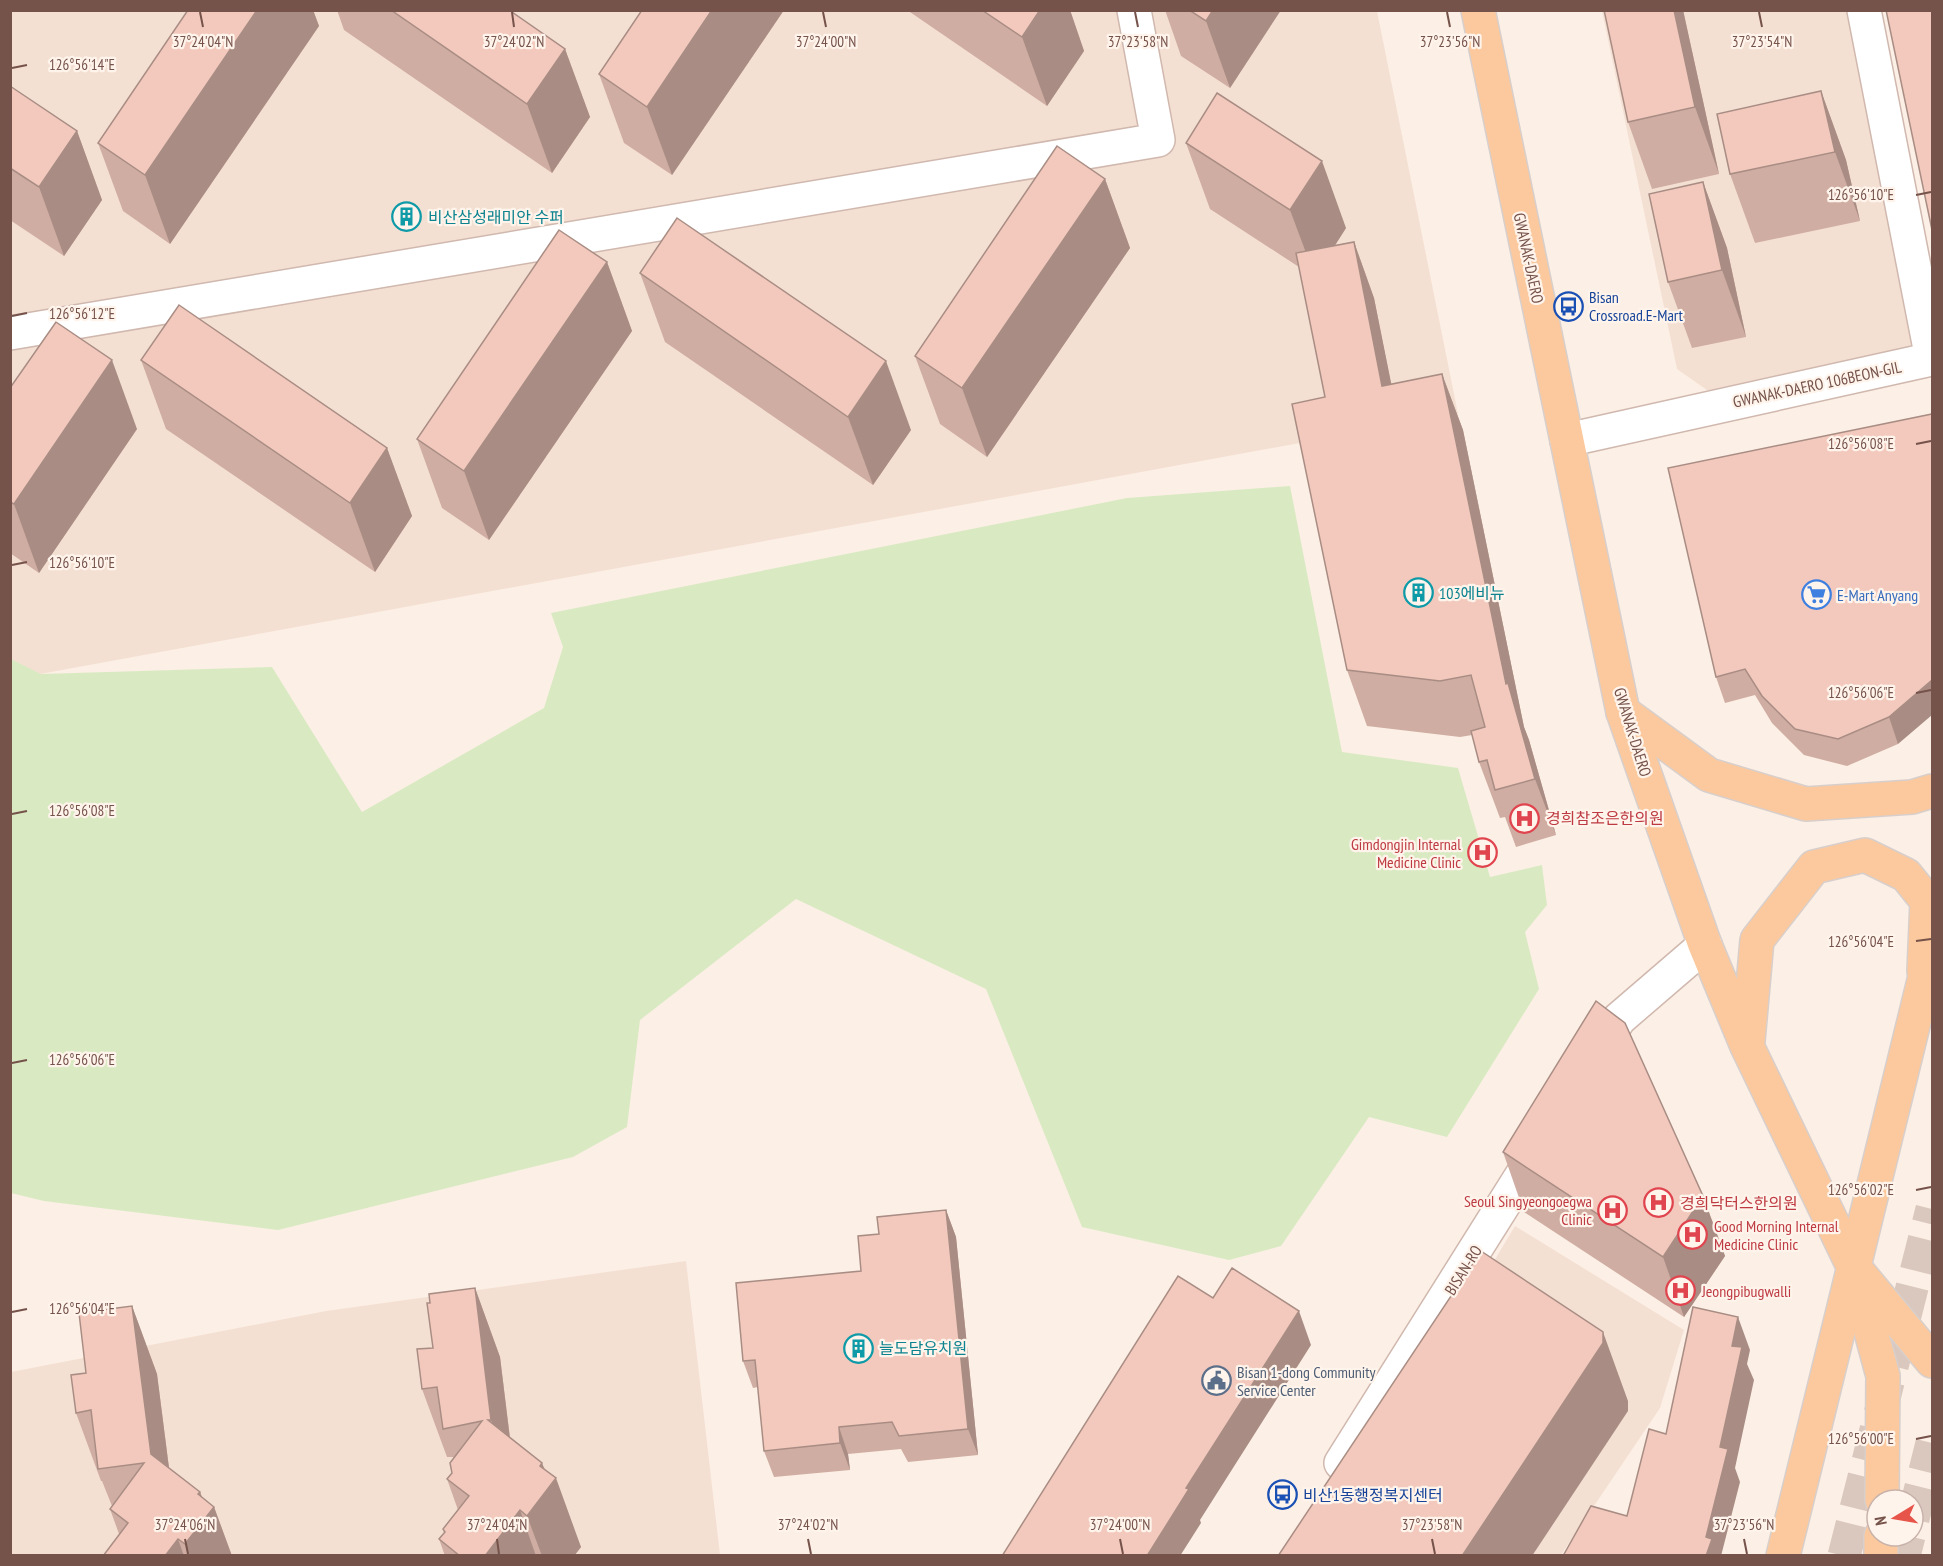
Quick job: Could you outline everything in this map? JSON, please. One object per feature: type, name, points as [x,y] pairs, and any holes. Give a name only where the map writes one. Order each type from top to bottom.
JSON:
[{"type":"main road","name":"GWANAK-DAERO","points":[[1478,10],[1623,712],[1705,945],[1747,1046],[1853,1266],[1932,1361]]},
{"type":"main road","points":[[1623,712],[1709,775],[1806,804],[1912,797],[1932,791]]},
{"type":"main road","points":[[1747,1046],[1757,940],[1814,867],[1865,855],[1906,875],[1927,901],[1924,980]]},
{"type":"main road","points":[[1783,1556],[1932,948]]},
{"type":"main road","points":[[1853,1266],[1883,1376],[1882,1488]]},
{"type":"street","points":[[10,333],[1158,140],[1134,10]]},
{"type":"street","name":"GWANAK-DAERO 106BEON-GIL","points":[[1567,440],[1932,359],[1864,10]]},
{"type":"street","points":[[1581,1080],[1619,1019],[1705,945]]},
{"type":"street","name":"BISAN-RO","points":[[1325,1488],[1556,1121]]},
{"type":"shaded area","points":[[19,10],[1377,11],[1458,414],[40,674],[10,659],[10,12]]},
{"type":"shaded area","points":[[1602,11],[1851,11],[1925,363],[1714,395],[1677,369]]},
{"type":"shaded area","points":[[1515,1226],[1684,1330],[1660,1408],[1561,1555],[1317,1556]]},
{"type":"shaded area","points":[[686,1261],[720,1555],[11,1556],[11,1372],[326,1311]]},
{"type":"green space","points":[[1290,486],[1342,752],[1458,768],[1490,877],[1542,865],[1547,905],[1525,932],[1539,989],[1447,1137],[1369,1117],[1281,1246],[1229,1260],[1082,1227],[986,989],[796,899],[640,1020],[627,1127],[573,1157],[278,1230],[44,1201],[11,1193],[11,659],[41,674],[272,667],[362,812],[544,708],[563,647],[551,613],[1127,498]]},
{"type":"building","points":[[188,10],[257,10],[145,175],[98,143]]},
{"type":"building","points":[[391,10],[509,10],[565,49],[527,104]]},
{"type":"building","points":[[642,10],[712,10],[647,107],[599,74]]},
{"type":"building","points":[[982,10],[1040,10],[1022,37]]},
{"type":"building","points":[[1189,10],[1213,10],[1206,21]]},
{"type":"building","points":[[1604,10],[1674,10],[1695,107],[1628,122]]},
{"type":"building","points":[[1886,10],[1932,10],[1932,230]]},
{"type":"building","points":[[10,86],[77,131],[39,187],[10,168]]},
{"type":"building","points":[[1821,91],[1835,152],[1730,174],[1717,114]]},
{"type":"building","points":[[1217,93],[1322,161],[1290,210],[1186,143]]},
{"type":"building","points":[[1057,146],[1105,179],[962,388],[915,356]]},
{"type":"building","points":[[1703,182],[1722,270],[1668,282],[1649,194]]},
{"type":"building","points":[[677,218],[886,361],[848,417],[640,273]]},
{"type":"building","points":[[559,230],[607,262],[464,471],[417,439]]},
{"type":"building","name":"103에비뉴","points":[[1354,242],[1382,386],[1442,374],[1506,684],[1508,683],[1535,779],[1495,790],[1487,760],[1479,762],[1471,731],[1485,727],[1471,675],[1440,681],[1347,670],[1292,404],[1325,397],[1296,253]]},
{"type":"building","points":[[179,305],[387,448],[350,503],[141,360]]},
{"type":"building","points":[[56,322],[112,360],[14,504],[10,502],[10,388]]},
{"type":"building","name":"E-Mart Anyang","points":[[1932,414],[1932,680],[1889,717],[1838,739],[1795,729],[1762,696],[1745,669],[1716,677],[1668,468]]},
{"type":"building","points":[[1596,1001],[1625,1023],[1703,1196],[1663,1257],[1503,1152]]},
{"type":"building","name":"늘도담유치원","points":[[946,1210],[968,1429],[899,1436],[892,1422],[839,1427],[840,1443],[764,1451],[755,1360],[743,1361],[736,1283],[861,1271],[858,1236],[879,1234],[877,1217]]},
{"type":"building","points":[[1481,1251],[1603,1332],[1603,1343],[1462,1556],[1278,1556]]},
{"type":"building","points":[[1232,1268],[1299,1311],[1186,1488],[1189,1489],[1147,1556],[1002,1556],[1178,1276],[1213,1298]]},
{"type":"building","points":[[475,1288],[491,1420],[488,1420],[542,1463],[540,1466],[556,1478],[527,1516],[520,1510],[485,1556],[460,1556],[439,1539],[445,1532],[443,1529],[469,1496],[447,1479],[452,1473],[450,1463],[482,1421],[443,1429],[437,1387],[422,1389],[417,1349],[433,1348],[427,1303],[430,1303],[429,1294]]},
{"type":"building","points":[[132,1306],[151,1454],[200,1492],[198,1494],[214,1507],[185,1544],[178,1539],[165,1556],[103,1556],[128,1523],[110,1509],[144,1463],[98,1469],[91,1410],[76,1413],[71,1375],[86,1373],[79,1313]]},
{"type":"building","points":[[1693,1307],[1738,1317],[1732,1346],[1742,1347],[1720,1447],[1728,1449],[1706,1537],[1712,1539],[1706,1556],[1563,1556],[1591,1506],[1627,1516],[1649,1429],[1666,1434]]},
{"type":"tunnel","points":[[1844,1556],[1932,1209]]},
{"type":"tunnel","points":[[1921,1488],[1932,1443]]},
{"type":"tunnel","points":[[1904,1556],[1906,1548]]},
{"type":"place","name":"비산삼성래미안 수퍼","points":[[407,217]]},
{"type":"place","name":"Bisan Crossroad.E-Mart","points":[[1568,306]]},
{"type":"place","name":"103에비뉴","points":[[1418,593]]},
{"type":"place","name":"E-Mart Anyang","points":[[1816,595]]},
{"type":"place","name":"경희참조은한의원","points":[[1525,818]]},
{"type":"place","name":"Gimdongjin Internal Medicine Clinic","points":[[1482,853]]},
{"type":"place","name":"경희닥터스한의원","points":[[1659,1203]]},
{"type":"place","name":"Seoul Singyeongoegwa Clinic","points":[[1613,1210]]},
{"type":"place","name":"Good Morning Internal Medicine Clinic","points":[[1693,1235]]},
{"type":"place","name":"Jeongpibugwalli","points":[[1681,1291]]},
{"type":"place","name":"늘도담유치원","points":[[858,1348]]},
{"type":"place","name":"Bisan 1-dong Community Service Center","points":[[1216,1381]]},
{"type":"place","name":"비산1동행정복지센터","points":[[1282,1495]]}]
